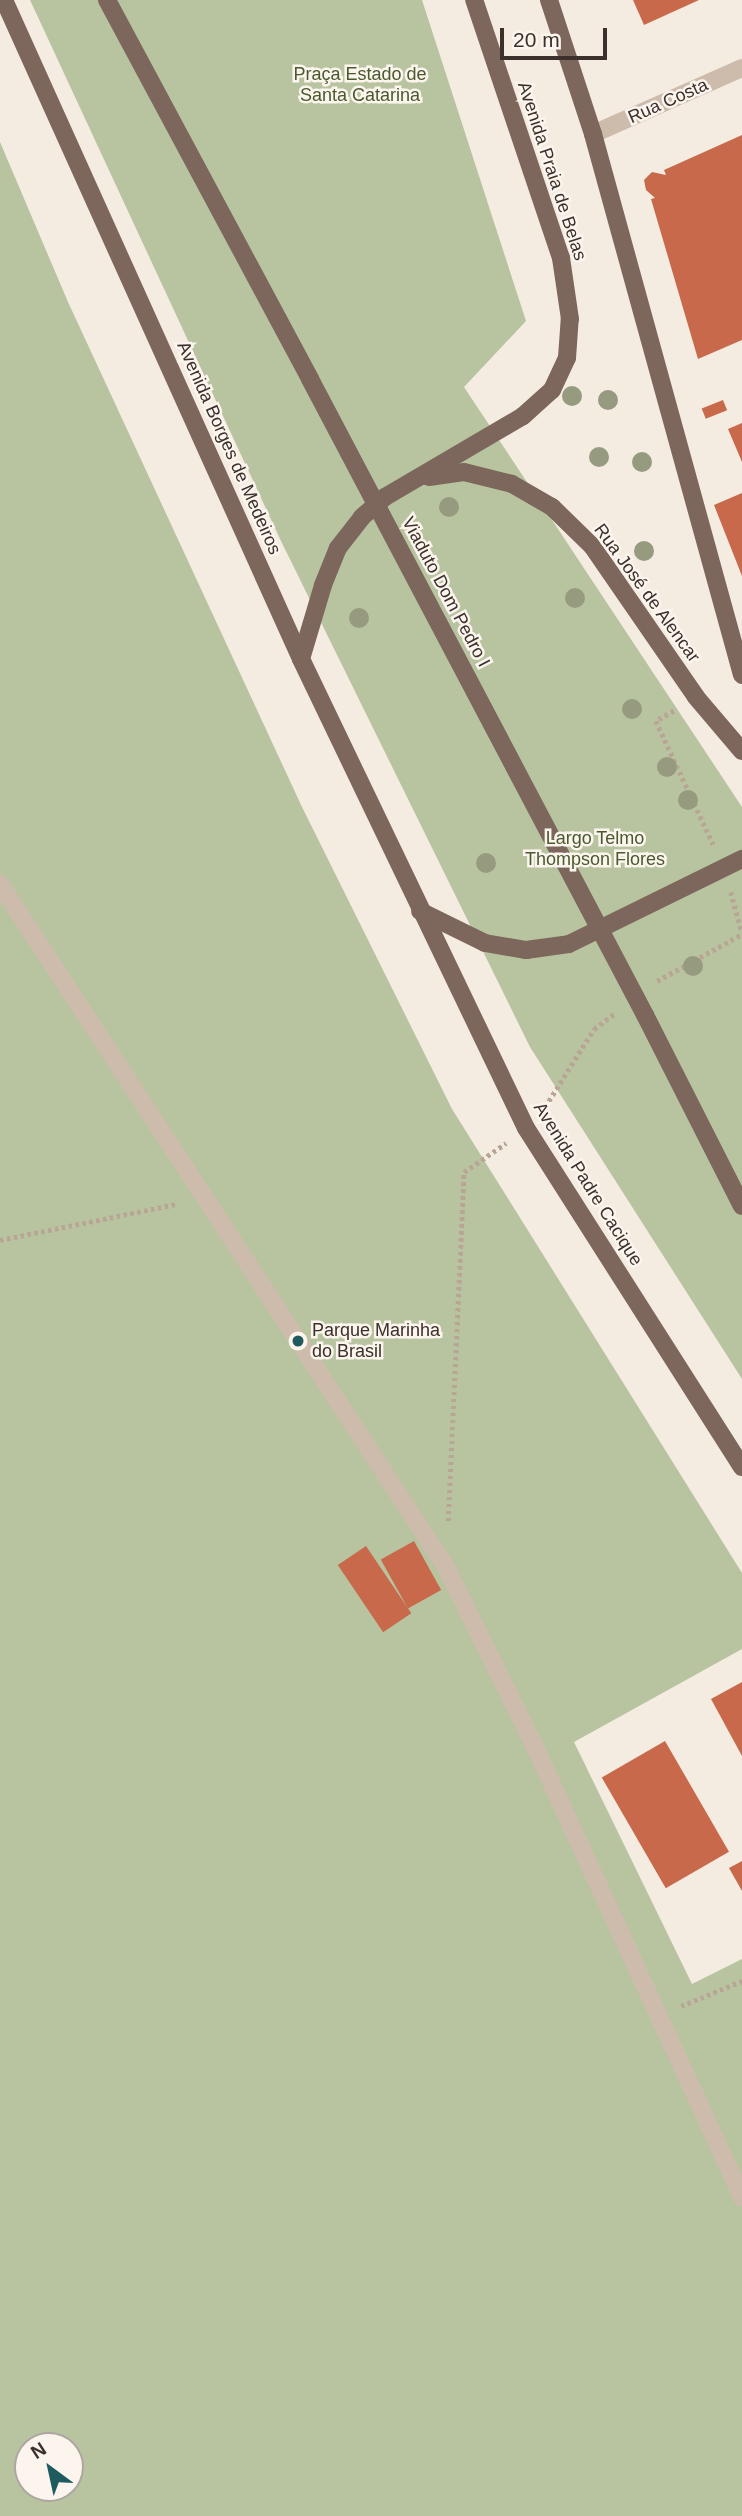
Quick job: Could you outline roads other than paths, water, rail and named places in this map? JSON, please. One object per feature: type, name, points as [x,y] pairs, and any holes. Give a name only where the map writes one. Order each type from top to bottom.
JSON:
[{"type":"main road","name":"Avenida Borges de Medeiros","points":[[4,0],[301,659],[420,911]]},
{"type":"main road","name":"Viaduto Dom Pedro I","points":[[107,0],[645,1015],[742,1206]]},
{"type":"main road","name":"Avenida Praia de Belas","points":[[301,659],[338,548],[362,517],[385,497],[523,416],[552,390],[567,358],[570,319],[561,258],[474,0]]},
{"type":"main road","points":[[549,0],[593,134],[742,675]]},
{"type":"main road","name":"Rua José de Alencar","points":[[419,479],[464,472],[512,484],[552,507],[592,546],[696,697],[742,751]]},
{"type":"main road","points":[[420,911],[485,943],[526,950],[558,946],[742,859]]},
{"type":"main road","name":"Avenida Padre Cacique","points":[[420,911],[526,1128],[742,1467]]},
{"type":"street","name":"Rua Costa","points":[[593,134],[742,68]]},
{"type":"street","points":[[0,884],[446,1567],[742,2198]]},
{"type":"place","name":"Parque Marinha do Brasil","points":[[298,1341]]},
{"type":"park label","name":"Praça Estado de Santa Catarina","points":[[360,85]]},
{"type":"park label","name":"Largo Telmo Thompson Flores","points":[[595,849]]}]
